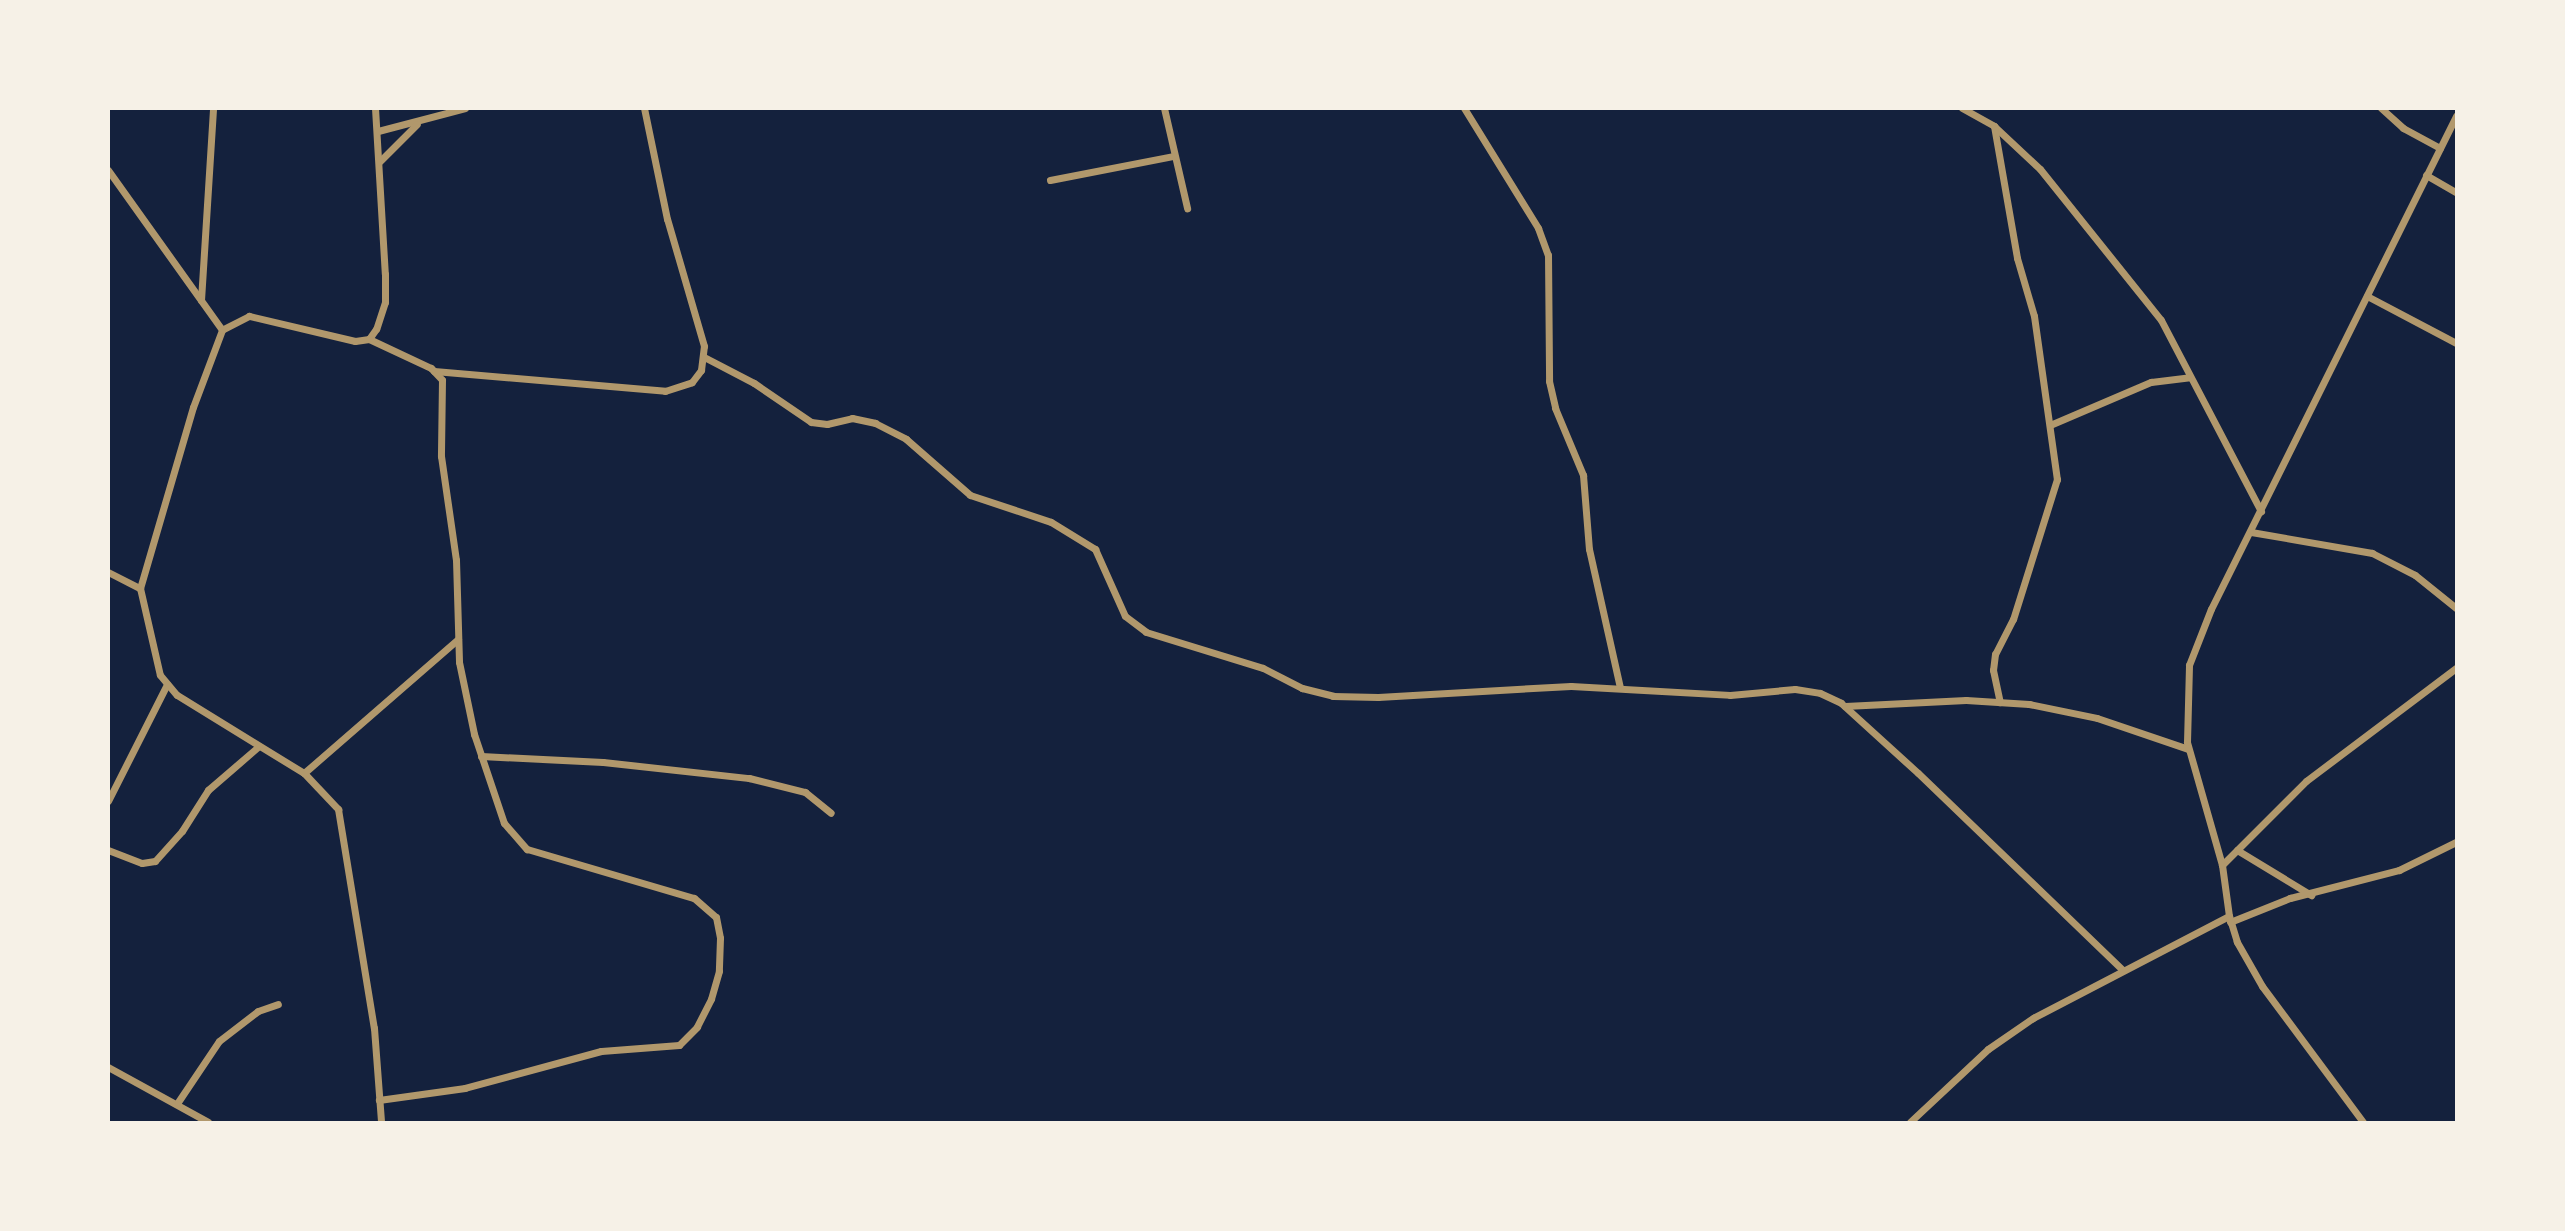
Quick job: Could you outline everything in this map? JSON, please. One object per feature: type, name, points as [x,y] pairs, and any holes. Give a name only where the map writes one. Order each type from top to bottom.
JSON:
[{"type":"street","points":[[201,301],[213,108]]},
{"type":"street","points":[[369,339],[385,302],[380,161],[375,108]]},
{"type":"street","points":[[378,131],[417,124],[466,108]]},
{"type":"street","points":[[381,1122],[374,1028],[343,822],[328,793],[304,773],[177,695],[167,684],[160,675],[148,637],[140,588],[196,396],[222,330],[249,316],[355,341],[369,339],[434,371],[665,391],[692,382],[704,357],[644,108]]},
{"type":"street","points":[[1164,108],[1187,208]]},
{"type":"street","points":[[1464,108],[1538,228],[1548,256],[1549,381],[1555,408],[1583,475],[1589,549],[1620,688]]},
{"type":"street","points":[[1962,108],[1994,126],[2040,169],[2161,320],[2261,511]]},
{"type":"street","points":[[2381,108],[2403,128],[2440,148]]},
{"type":"street","points":[[2363,1122],[2262,986],[2230,919],[2222,866],[2188,750],[2189,665],[2211,609],[2252,532],[2456,116]]},
{"type":"street","points":[[380,161],[417,124]]},
{"type":"street","points":[[1994,126],[2017,258],[2034,316],[2057,480],[2012,619],[1996,654],[1993,670],[2000,702]]},
{"type":"street","points":[[1050,180],[1173,156]]},
{"type":"street","points":[[108,170],[222,330]]},
{"type":"street","points":[[2426,175],[2456,192]]},
{"type":"street","points":[[2367,296],[2456,343]]},
{"type":"street","points":[[704,357],[754,383],[811,422],[827,424],[852,418],[875,423],[906,439],[970,495],[1051,522],[1096,549],[1125,616],[1164,639],[1253,665],[1302,688],[1333,696],[1514,687],[1620,688],[1730,695],[1796,690],[1820,693],[1845,706],[2123,970]]},
{"type":"street","points":[[379,1100],[465,1088],[601,1051],[679,1045],[697,1027],[713,990],[720,938],[716,917],[708,907],[694,898],[527,849],[504,823],[481,756],[457,639],[456,560],[441,456],[443,384],[434,371]]},
{"type":"street","points":[[2050,425],[2151,382],[2190,377]]},
{"type":"street","points":[[2252,532],[2372,553],[2414,575],[2456,608]]},
{"type":"street","points":[[108,572],[140,588]]},
{"type":"street","points":[[304,773],[457,639]]},
{"type":"street","points":[[2222,866],[2306,782],[2456,667]]},
{"type":"street","points":[[108,801],[167,684]]},
{"type":"street","points":[[1845,706],[1932,701],[2000,702],[2071,711],[2188,750]]},
{"type":"street","points":[[108,850],[142,863],[155,861],[182,831],[208,790],[259,746]]},
{"type":"street","points":[[481,756],[603,762],[749,778],[805,792],[831,813]]},
{"type":"street","points":[[1910,1122],[1988,1049],[2033,1017],[2123,970],[2230,919],[2290,898],[2311,895],[2399,870],[2456,842]]},
{"type":"street","points":[[2237,850],[2311,895]]},
{"type":"street","points":[[178,1102],[219,1041],[258,1011],[278,1004]]},
{"type":"street","points":[[108,1067],[178,1102],[208,1122]]}]
